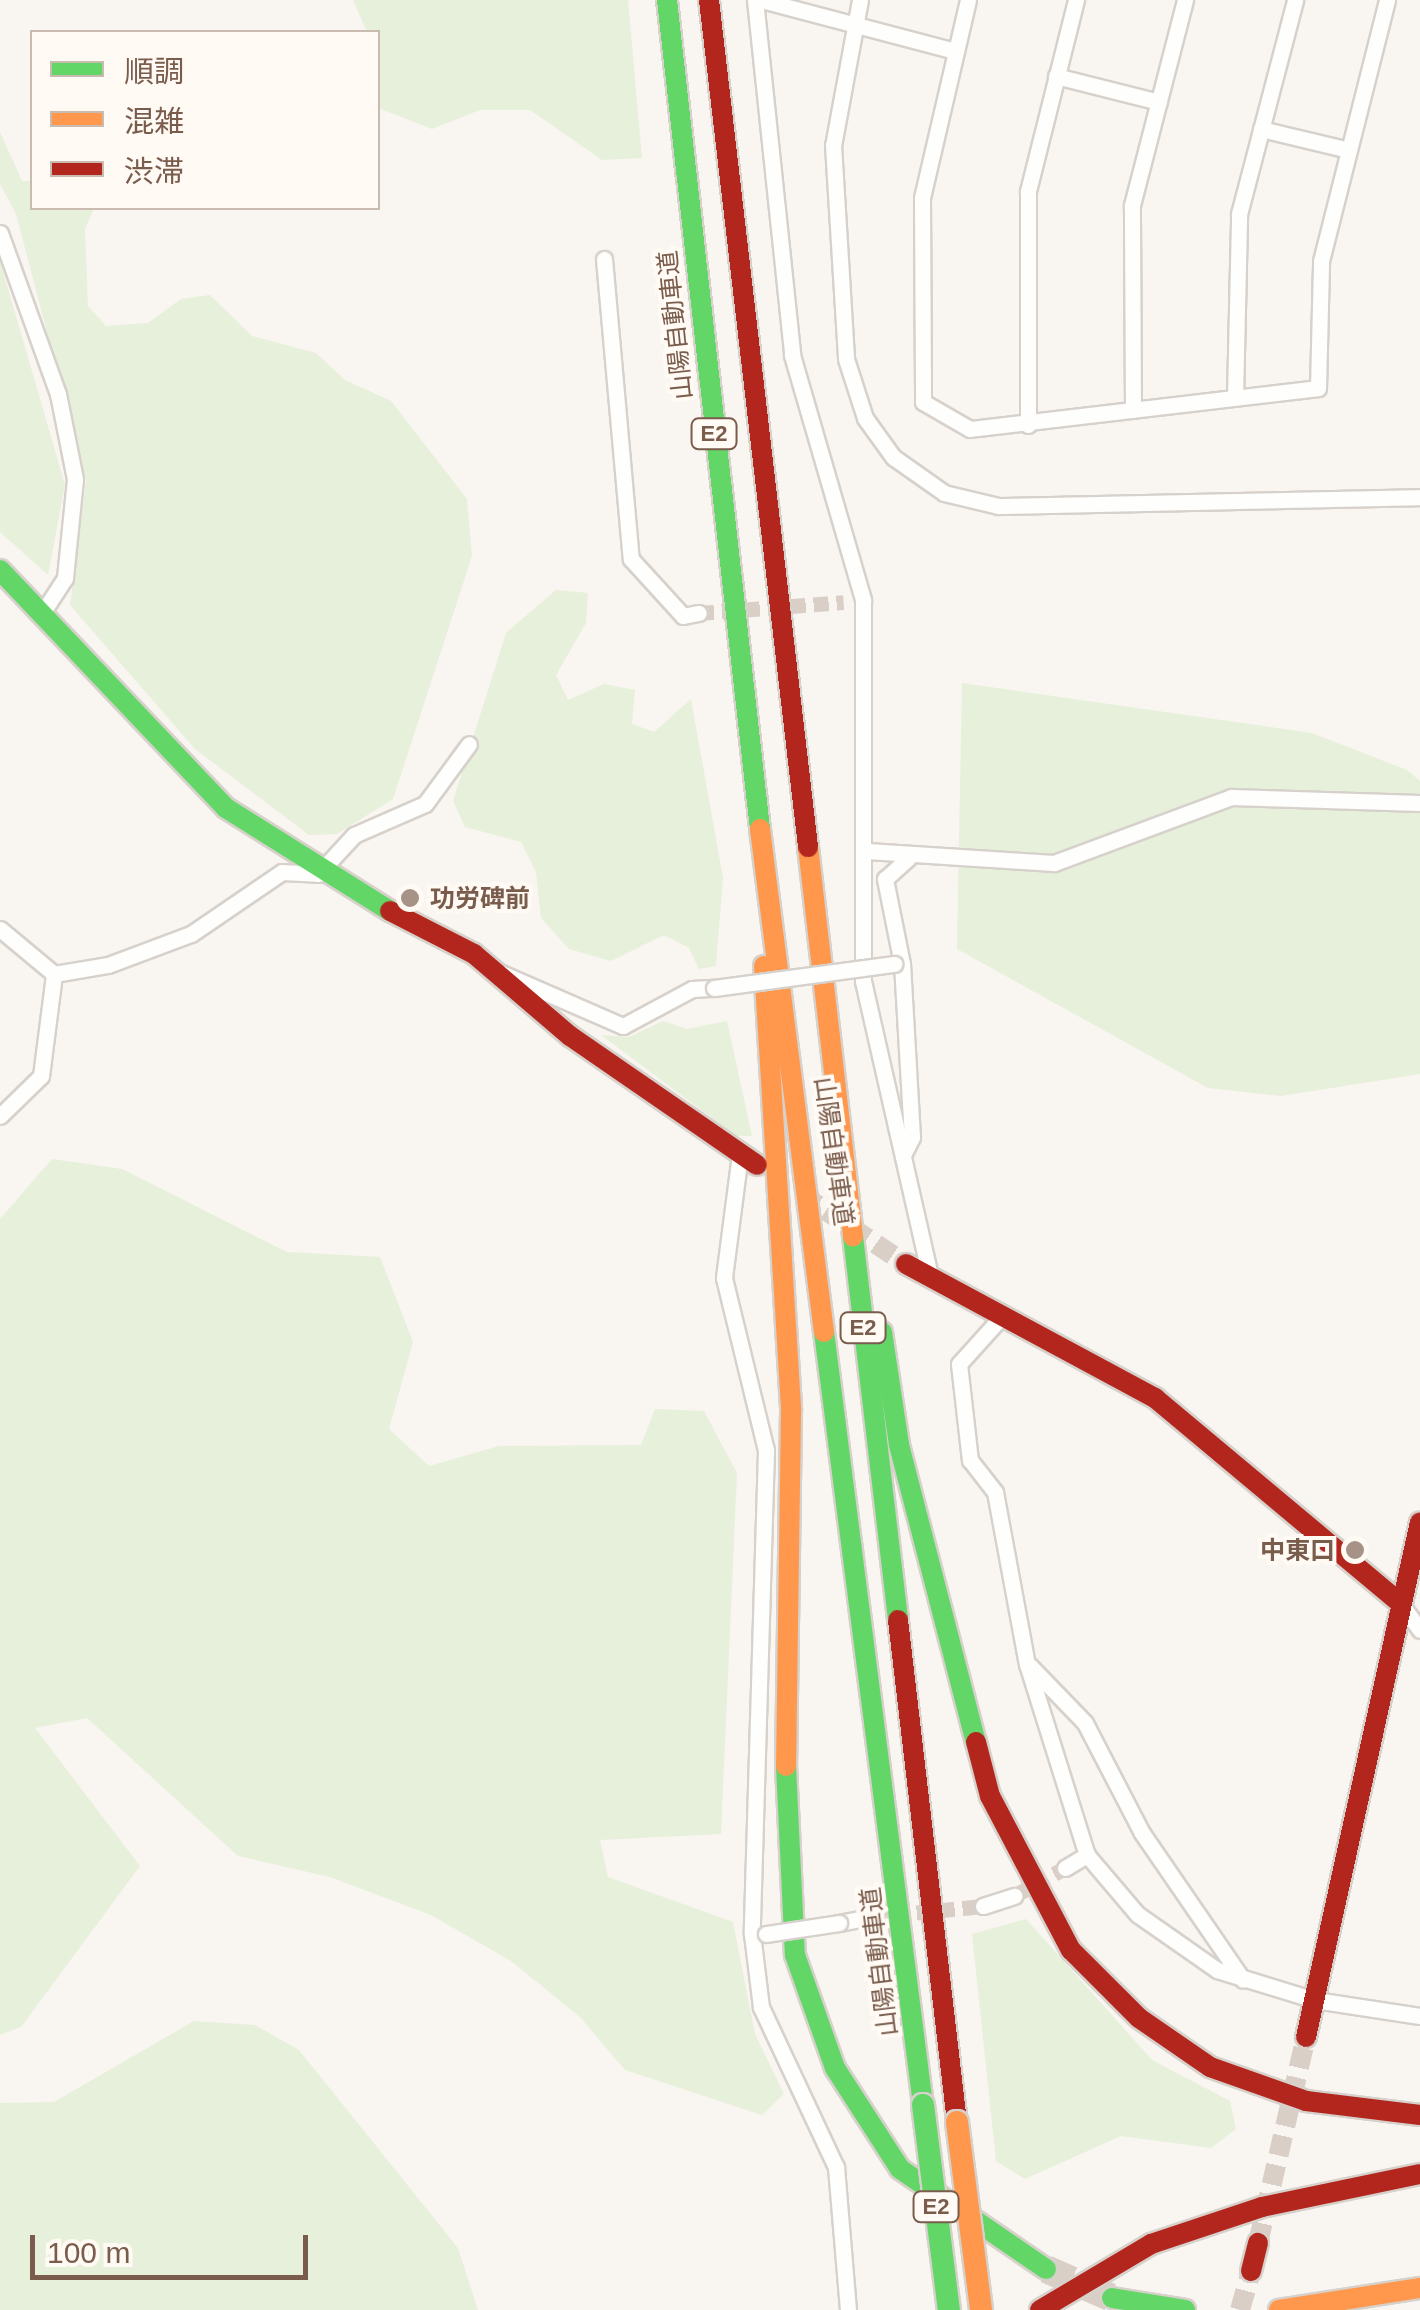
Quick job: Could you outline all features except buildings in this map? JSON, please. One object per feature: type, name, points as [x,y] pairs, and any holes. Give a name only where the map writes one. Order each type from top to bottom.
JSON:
[{"type":"main road","name":"山陽自動車道","points":[[667,0],[764,867],[949,2310]]},
{"type":"main road","name":"山陽自動車道","points":[[710,0],[981,2310]]},
{"type":"main road","points":[[774,533],[899,1445],[998,1814],[1072,1950],[1174,2045],[1254,2087],[1420,2115]]},
{"type":"main road","points":[[0,570],[45,609],[226,808],[318,874],[501,973],[570,1036],[749,1160]]},
{"type":"main road","points":[[764,867],[791,1410],[786,1805],[795,1954],[835,2068],[900,2169],[1046,2269]]},
{"type":"main road","points":[[906,1264],[1155,1398],[1400,1604]]},
{"type":"main road","points":[[1306,2038],[1420,1522]]},
{"type":"main road","points":[[1040,2310],[1167,2238],[1420,2174]]},
{"type":"main road","points":[[1251,2271],[1258,2243]]},
{"type":"main road","points":[[1279,2310],[1420,2288]]},
{"type":"main road","points":[[1112,2298],[1185,2310]]},
{"type":"street","points":[[930,1275],[863,981],[863,600],[792,354],[758,0],[955,51]]},
{"type":"street","points":[[860,0],[833,145],[846,359],[865,418],[904,466],[944,493],[998,506],[1420,497]]},
{"type":"street","points":[[968,0],[923,182],[923,402],[970,429],[1235,397],[1307,394],[1322,382],[1321,261],[1388,0]]},
{"type":"street","points":[[1028,425],[1028,191],[1076,0]]},
{"type":"street","points":[[1133,410],[1132,205],[1185,0]]},
{"type":"street","points":[[1235,397],[1234,244],[1294,0]]},
{"type":"street","points":[[1056,76],[1158,102]]},
{"type":"street","points":[[1261,129],[1349,150]]},
{"type":"street","points":[[0,233],[73,460],[65,578],[45,609]]},
{"type":"street","points":[[604,259],[631,559],[683,616],[699,613]]},
{"type":"street","points":[[844,602],[863,600]]},
{"type":"street","points":[[0,928],[54,974],[108,965],[191,934],[282,872],[318,874],[354,834],[425,804],[469,744]]},
{"type":"street","points":[[866,851],[908,858],[1054,863],[1231,797],[1420,802]]},
{"type":"street","points":[[904,1153],[912,1137],[898,964],[884,880],[908,858]]},
{"type":"street","points":[[501,973],[622,1026],[692,988],[898,964]]},
{"type":"street","points":[[0,1116],[42,1076],[54,974]]},
{"type":"street","points":[[749,1160],[724,1278],[766,1450],[761,2008],[836,2167],[848,2310]]},
{"type":"street","points":[[1004,1314],[958,1364],[970,1460],[995,1492],[1027,1664],[1088,1855],[1136,1914],[1246,1983],[1315,2000],[1420,2016]]},
{"type":"street","points":[[1400,1604],[1420,1630]]},
{"type":"street","points":[[1027,1664],[1086,1723],[1142,1833],[1246,1983]]},
{"type":"street","points":[[1065,1868],[1088,1855]]},
{"type":"street","points":[[984,1906],[1014,1896]]},
{"type":"street","points":[[759,1934],[871,1917]]},
{"type":"green space","points":[[353,0],[628,0],[642,158],[602,160],[530,110],[480,110],[432,129],[380,109],[380,30],[366,30]]},
{"type":"green space","points":[[0,132],[22,181],[30,181],[30,210],[93,210],[85,229],[88,306],[106,326],[148,323],[181,299],[210,295],[252,336],[316,353],[345,380],[391,401],[467,499],[472,556],[393,799],[337,834],[309,835],[195,749],[70,605],[86,481],[16,214],[0,184]]},
{"type":"green space","points":[[0,261],[65,485],[48,575],[0,532]]},
{"type":"green space","points":[[556,590],[588,593],[586,623],[556,675],[568,700],[604,684],[635,690],[632,724],[654,732],[691,699],[723,878],[716,966],[699,969],[689,948],[664,935],[611,961],[569,949],[541,918],[536,872],[521,842],[465,827],[453,801],[506,633]]},
{"type":"green space","points":[[962,683],[1312,733],[1407,770],[1420,781],[1420,1074],[1281,1096],[1208,1088],[957,949]]},
{"type":"green space","points":[[663,1021],[687,1029],[727,1021],[752,1136],[736,1136],[601,1035],[629,1037]]},
{"type":"green space","points":[[52,1159],[122,1169],[287,1252],[380,1257],[413,1342],[389,1429],[429,1466],[499,1446],[641,1445],[655,1409],[704,1411],[737,1473],[721,1834],[600,1840],[608,1877],[733,1922],[755,2034],[784,2094],[762,2115],[625,2070],[580,2017],[511,1961],[431,1915],[330,1877],[238,1856],[87,1718],[35,1728],[140,1866],[21,2027],[0,2035],[0,1219]]},
{"type":"green space","points":[[1026,1919],[1152,2060],[1230,2101],[1236,2129],[1211,2148],[1121,2136],[1025,2179],[996,2161],[972,1934]]},
{"type":"green space","points":[[194,2021],[255,2025],[299,2050],[458,2248],[478,2310],[0,2310],[0,2103],[54,2102]]},
{"type":"tunnel","points":[[699,613],[844,602]]},
{"type":"tunnel","points":[[801,1194],[906,1264]]},
{"type":"tunnel","points":[[1014,1896],[1065,1868]]},
{"type":"tunnel","points":[[871,1917],[983,1906]]},
{"type":"tunnel","points":[[1258,2243],[1306,2037]]},
{"type":"tunnel","points":[[1046,2269],[1112,2298]]},
{"type":"tunnel","points":[[1240,2310],[1251,2271]]},
{"type":"traffic: fast","points":[[667,0],[760,829]]},
{"type":"traffic: fast","points":[[0,570],[226,808],[390,911]]},
{"type":"traffic: fast","points":[[853,1236],[898,1620]]},
{"type":"traffic: fast","points":[[824,1332],[923,2105]]},
{"type":"traffic: fast","points":[[882,1332],[899,1445],[976,1742]]},
{"type":"traffic: fast","points":[[786,1766],[795,1955],[835,2068],[900,2169],[1046,2269]]},
{"type":"traffic: fast","points":[[923,2105],[949,2310]]},
{"type":"traffic: fast","points":[[1112,2298],[1185,2310]]},
{"type":"traffic: slow","points":[[760,829],[824,1332]]},
{"type":"traffic: slow","points":[[808,847],[853,1236]]},
{"type":"traffic: slow","points":[[764,966],[791,1411],[786,1766]]},
{"type":"traffic: slow","points":[[957,2122],[981,2310]]},
{"type":"traffic: slow","points":[[1279,2310],[1420,2288]]},
{"type":"traffic: jam","points":[[709,0],[808,847]]},
{"type":"traffic: jam","points":[[390,911],[474,954],[570,1036],[757,1165]]},
{"type":"traffic: jam","points":[[906,1264],[1155,1398],[1401,1604]]},
{"type":"traffic: jam","points":[[1306,2037],[1420,1522]]},
{"type":"traffic: jam","points":[[898,1620],[957,2122]]},
{"type":"traffic: jam","points":[[976,1742],[990,1796],[1071,1950],[1139,2018],[1210,2067],[1306,2101],[1420,2115]]},
{"type":"traffic: jam","points":[[1040,2310],[1151,2244],[1262,2207],[1420,2174]]},
{"type":"traffic: jam","points":[[1251,2271],[1258,2243]]},
{"type":"place","name":"功労碑前","points":[[410,898]]},
{"type":"place","name":"中東口","points":[[1355,1550]]}]
